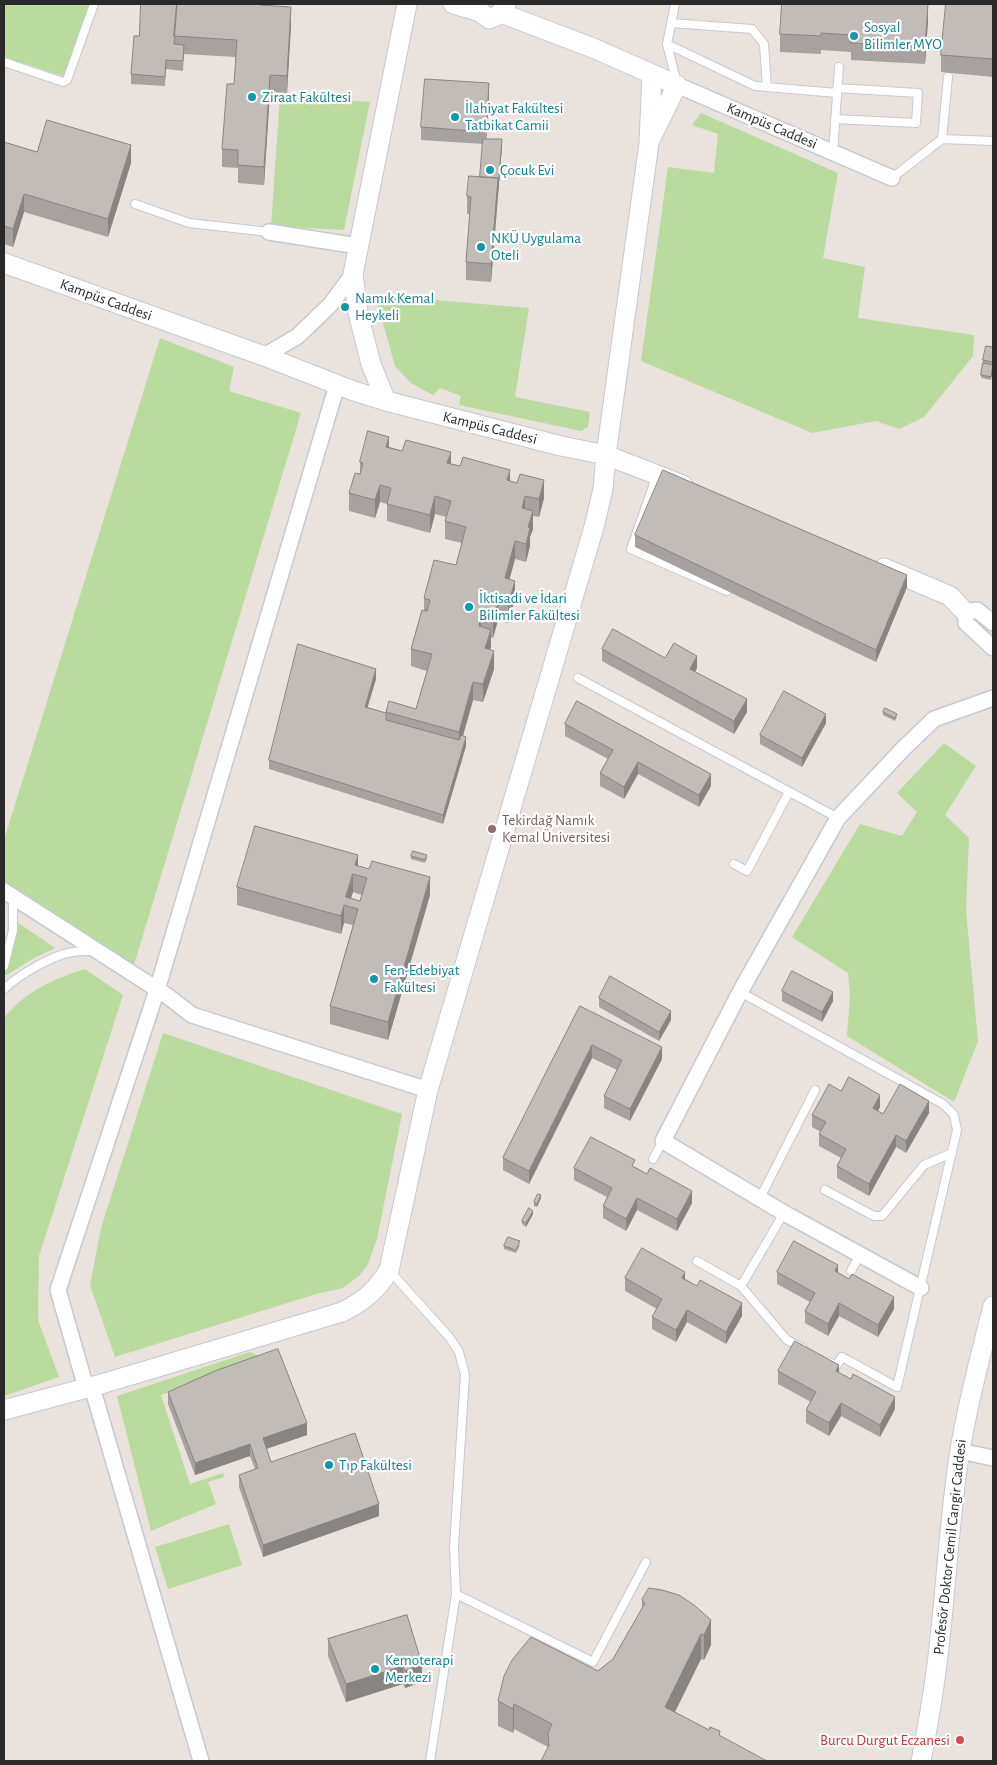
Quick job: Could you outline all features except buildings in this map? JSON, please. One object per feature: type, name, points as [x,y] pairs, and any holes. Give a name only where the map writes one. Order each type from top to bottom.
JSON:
[{"type":"street","points":[[386,401],[371,364],[358,313],[353,274],[407,4]]},
{"type":"street","points":[[453,4],[479,8]]},
{"type":"street","name":"Kampüs Caddesi","points":[[479,8],[489,19],[496,17],[504,8],[892,178]]},
{"type":"street","points":[[4,1410],[89,1387],[342,1312],[366,1299],[379,1286],[389,1270],[428,1090],[594,526],[603,489],[649,142],[652,74]]},
{"type":"street","points":[[649,142],[677,85]]},
{"type":"street","points":[[269,232],[358,246]]},
{"type":"street","name":"Kampüs Caddesi","points":[[4,264],[386,401],[561,446],[606,455],[703,494]]},
{"type":"street","points":[[264,356],[298,336],[331,304],[353,274]]},
{"type":"street","points":[[201,1761],[58,1290],[157,990],[337,384]]},
{"type":"street","points":[[868,562],[950,596],[965,612],[966,623],[993,648]]},
{"type":"street","points":[[965,612],[977,610],[993,623]]},
{"type":"street","points":[[920,1288],[784,1213],[663,1140],[740,992],[838,818],[934,719],[993,698]]},
{"type":"street","points":[[8,894],[97,950],[192,1015],[428,1090]]},
{"type":"street","name":"Profesör Doktor Cemil Cangir Caddesi","points":[[921,1761],[930,1717],[940,1639],[949,1531],[960,1451],[968,1403],[993,1306]]},
{"type":"street","points":[[960,1451],[993,1458]]},
{"type":"lane","points":[[4,62],[63,82],[67,80],[94,4]]},
{"type":"lane","points":[[675,4],[667,44],[677,85]]},
{"type":"lane","points":[[671,23],[752,29],[764,44],[768,87]]},
{"type":"lane","points":[[667,44],[755,86],[918,94],[916,124],[836,118]]},
{"type":"lane","points":[[833,152],[839,67]]},
{"type":"lane","points":[[942,139],[948,77]]},
{"type":"lane","points":[[892,178],[942,139],[993,141]]},
{"type":"lane","points":[[135,204],[189,223],[269,232]]},
{"type":"lane","points":[[657,475],[631,549],[730,592]]},
{"type":"lane","points":[[578,678],[838,818]]},
{"type":"lane","points":[[734,864],[747,871],[789,792]]},
{"type":"lane","points":[[4,966],[13,930],[8,894]]},
{"type":"lane","points":[[4,990],[12,982],[42,963],[72,952],[97,950]]},
{"type":"lane","points":[[740,992],[943,1104],[954,1115],[957,1130],[897,1387],[842,1357],[836,1366],[820,1357]]},
{"type":"lane","points":[[760,1198],[815,1090]]},
{"type":"lane","points":[[654,1159],[663,1140]]},
{"type":"lane","points":[[825,1190],[874,1216],[882,1216],[924,1165],[952,1153]]},
{"type":"lane","points":[[741,1286],[784,1213]]},
{"type":"lane","points":[[851,1271],[860,1255]]},
{"type":"lane","points":[[697,1261],[741,1286],[788,1340],[812,1353]]},
{"type":"lane","points":[[389,1270],[450,1338],[459,1352],[465,1375],[454,1546],[456,1594],[430,1761]]},
{"type":"lane","points":[[456,1594],[593,1662],[646,1562]]},
{"type":"green space","points":[[4,4],[90,4],[66,77],[4,57]]},
{"type":"green space","points":[[280,96],[370,102],[344,230],[271,226]]},
{"type":"green space","points":[[701,113],[838,173],[823,258],[865,267],[858,318],[974,335],[973,356],[924,417],[899,429],[876,421],[812,433],[641,361],[668,167],[714,173],[718,134],[692,125]]},
{"type":"green space","points":[[375,295],[529,308],[515,397],[590,412],[588,427],[581,431],[459,405],[461,396],[440,388],[433,395],[411,383],[395,366]]},
{"type":"green space","points":[[160,338],[234,367],[229,391],[301,413],[134,965],[4,882],[4,840]]},
{"type":"green space","points":[[944,743],[976,766],[945,815],[969,838],[966,910],[978,1041],[954,1102],[847,1036],[850,995],[848,973],[792,937],[860,824],[902,836],[917,812],[897,793]]},
{"type":"green space","points":[[17,922],[55,948],[34,958],[5,976],[15,938],[15,925]]},
{"type":"green space","points":[[85,969],[123,995],[39,1256],[38,1320],[59,1377],[4,1396],[4,1018],[21,1000],[31,993],[62,977]]},
{"type":"green space","points":[[163,1033],[402,1114],[377,1239],[368,1264],[360,1275],[343,1288],[316,1294],[115,1357],[90,1285],[101,1228]]},
{"type":"green space","points":[[250,1352],[266,1359],[161,1395],[190,1484],[223,1473],[224,1477],[208,1482],[216,1504],[151,1531],[117,1396]]},
{"type":"green space","points":[[229,1524],[242,1565],[168,1589],[155,1547]]},
{"type":"place","name":"Sosyal Bilimler MYO","points":[[854,36]]},
{"type":"place","name":"Ziraat Fakültesi","points":[[252,97]]},
{"type":"place","name":"İlahiyat Fakültesi Tatbikat Camii","points":[[455,117]]},
{"type":"place","name":"Çocuk Evi","points":[[490,170]]},
{"type":"place","name":"NKÜ Uygulama Oteli","points":[[481,247]]},
{"type":"place","name":"Namık Kemal Heykeli","points":[[345,307]]},
{"type":"place","name":"İktisadi ve İdari Bilimler Fakültesi","points":[[469,607]]},
{"type":"place","name":"Tekirdağ Namık Kemal Üniversitesi","points":[[492,829]]},
{"type":"place","name":"Fen-Edebiyat Fakültesi","points":[[374,979]]},
{"type":"place","name":"Tıp Fakültesi","points":[[329,1465]]},
{"type":"place","name":"Kemoterapi Merkezi","points":[[375,1669]]},
{"type":"place","name":"Burcu Durgut Eczanesi","points":[[960,1740]]}]
